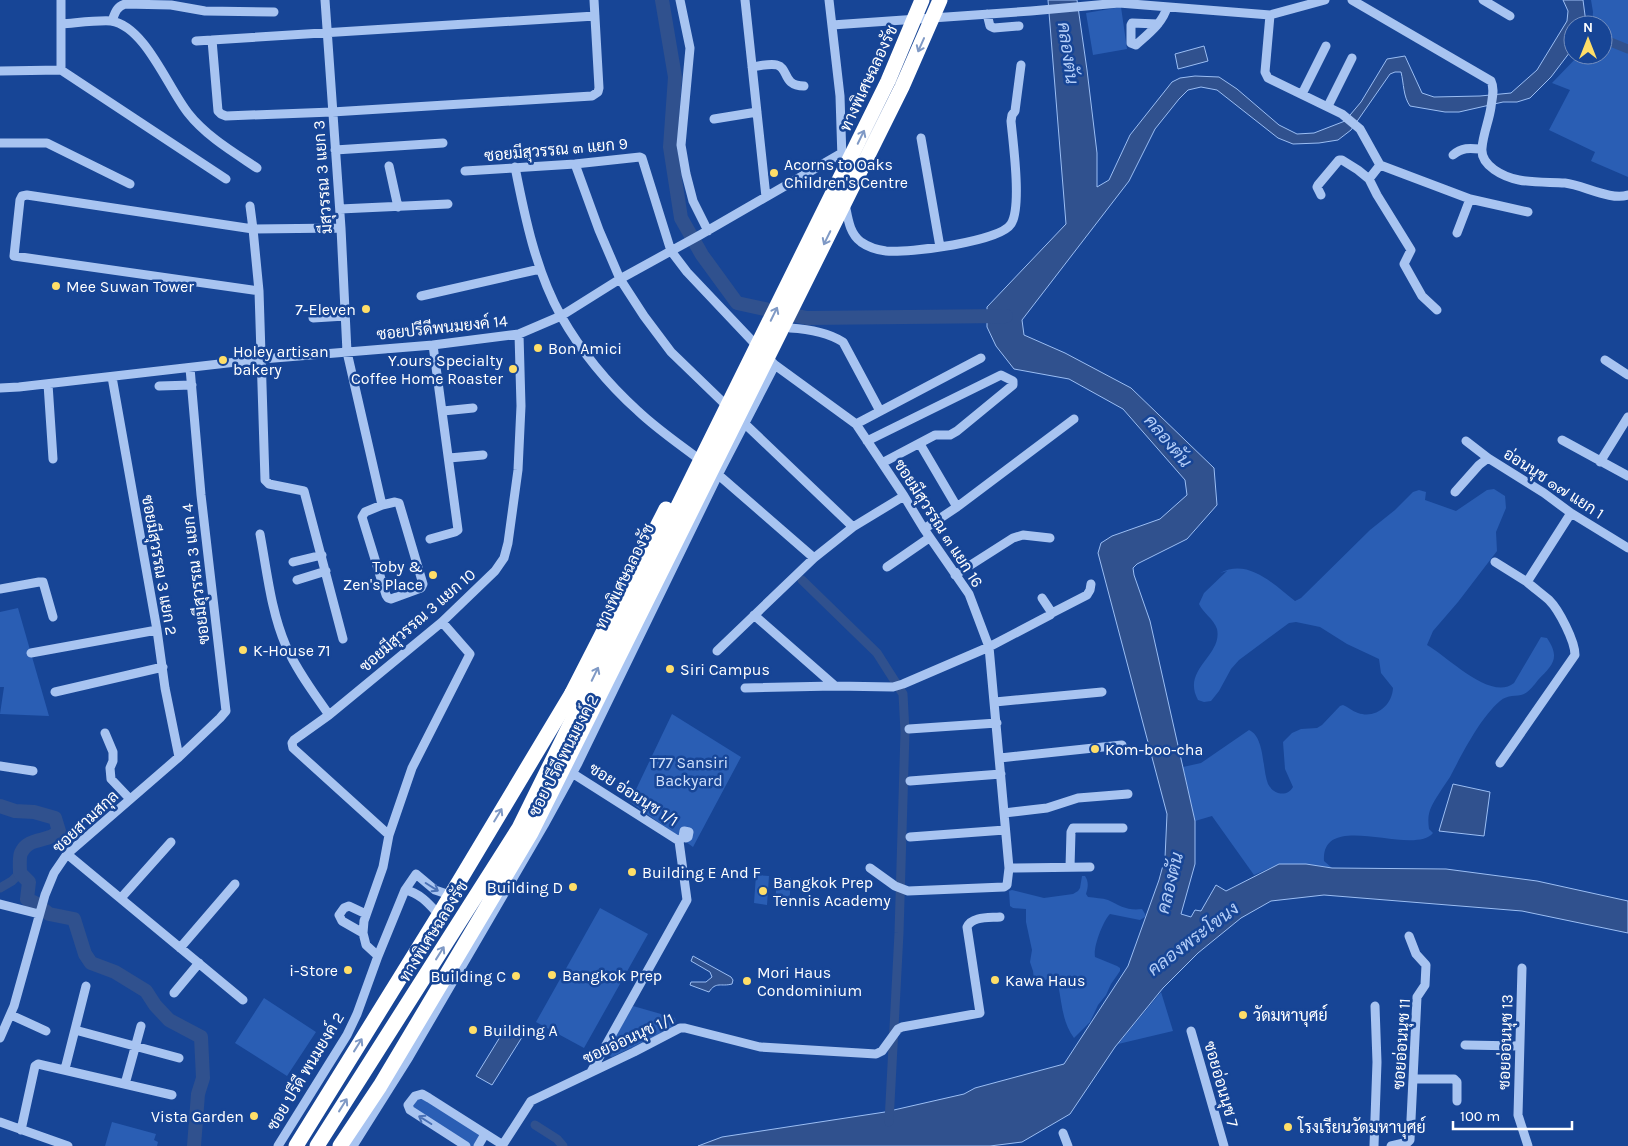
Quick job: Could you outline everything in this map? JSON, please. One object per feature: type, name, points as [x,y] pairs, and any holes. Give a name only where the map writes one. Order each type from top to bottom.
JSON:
[{"type":"highway","name":"ทางพิเศษฉลองรัช","points":[[317,1146],[519,828],[888,81],[922,0]]},
{"type":"highway","name":"ทางพิเศษฉลองรัช","points":[[340,1146],[380,1086],[531,833],[902,87],[940,0]]},
{"type":"highway","points":[[296,1146],[438,916],[572,693],[672,497],[729,405]]},
{"type":"street","points":[[61,0],[61,70]]},
{"type":"street","name":"มีสุวรรณ 3 แยก 3","points":[[325,0],[340,209],[347,352],[382,505]]},
{"type":"street","points":[[212,40],[218,111],[226,116],[332,112],[592,96],[598,92],[599,88],[594,0]]},
{"type":"street","points":[[680,0],[690,48],[681,145],[686,174],[704,233]]},
{"type":"street","points":[[745,0],[766,198]]},
{"type":"street","points":[[828,0],[840,96],[842,187],[848,223],[853,234],[861,242],[872,248],[885,251],[903,251],[940,247],[990,237],[1003,232],[1011,224],[1015,214],[1016,191],[1012,115],[1015,111],[1021,65]]},
{"type":"street","points":[[1160,0],[1167,7]]},
{"type":"street","points":[[832,25],[1031,11],[1120,1],[1167,7],[1270,15],[1325,0]]},
{"type":"street","points":[[1352,0],[1491,81],[1494,89],[1490,116],[1481,149],[1484,159],[1489,166],[1501,174],[1519,180],[1574,184],[1608,195],[1628,195]]},
{"type":"street","points":[[1484,0],[1510,16]]},
{"type":"street","points":[[112,21],[119,6],[124,2],[171,5],[205,11],[274,12]]},
{"type":"street","points":[[1158,24],[1165,14],[1167,7]]},
{"type":"street","points":[[987,14],[990,26],[994,28],[1019,26]]},
{"type":"street","points":[[1270,15],[1266,74],[1270,80],[1342,114],[1360,129],[1380,165],[1470,198],[1528,212]]},
{"type":"street","points":[[196,41],[595,16]]},
{"type":"street","points":[[62,24],[112,21],[138,36],[195,122],[256,168]]},
{"type":"street","points":[[1302,94],[1326,46]]},
{"type":"street","points":[[1328,106],[1352,58]]},
{"type":"street","points":[[752,67],[777,65],[790,82],[796,86],[804,86]]},
{"type":"street","points":[[0,70],[61,70],[226,179]]},
{"type":"street","points":[[714,119],[757,112]]},
{"type":"street","points":[[921,138],[940,247]]},
{"type":"street","points":[[0,143],[47,143],[130,184]]},
{"type":"street","points":[[335,150],[443,143]]},
{"type":"street","points":[[1453,155],[1458,150],[1464,148],[1481,149]]},
{"type":"street","name":"ซอยปรีดีพนมยงค์ 14","points":[[0,388],[262,359],[433,345],[519,334],[561,316],[620,279],[766,198],[842,153]]},
{"type":"street","name":"ซอยมีสุวรรณ ๓ แยก 9","points":[[465,171],[576,164],[640,157],[642,158],[672,251]]},
{"type":"street","points":[[1321,195],[1317,187],[1338,160],[1342,160],[1369,179],[1411,250],[1404,264],[1422,296],[1437,310]]},
{"type":"street","points":[[576,164],[599,230],[620,279],[670,352],[853,527]]},
{"type":"street","points":[[1369,179],[1380,165]]},
{"type":"street","points":[[389,166],[398,207]]},
{"type":"street","points":[[515,167],[525,218],[540,269],[561,316],[589,358],[638,412],[718,475],[814,558]]},
{"type":"street","points":[[259,291],[14,256],[20,200],[22,196],[27,195],[253,229],[341,228]]},
{"type":"street","points":[[1457,234],[1470,198]]},
{"type":"street","points":[[340,209],[448,204]]},
{"type":"street","points":[[250,206],[259,291],[265,480],[269,484],[304,491],[344,639]]},
{"type":"street","name":"ซอยมีสุวรรณ ๓ แยก 16","points":[[672,251],[709,297],[775,365],[856,424],[904,496],[929,538],[969,594],[989,647],[1006,830],[1009,868],[1008,885],[1004,888],[908,891],[895,886],[870,868]]},
{"type":"street","points":[[421,296],[540,269]]},
{"type":"street","points":[[312,318],[345,316]]},
{"type":"street","points":[[790,328],[806,329],[834,337],[843,342],[880,411]]},
{"type":"street","name":"ซอยมีสุวรรณ 3 แยก 10","points":[[389,835],[293,748],[292,743],[442,622],[495,571],[504,558],[508,543],[518,470],[521,406],[519,334]]},
{"type":"street","points":[[430,539],[458,530],[433,345]]},
{"type":"street","points":[[856,424],[980,358]]},
{"type":"street","points":[[1605,360],[1628,375]]},
{"type":"street","name":"ซอย ปรีดี พนมยงค์ 2","points":[[353,1146],[409,1057],[544,825],[572,773],[718,475],[775,365]]},
{"type":"street","name":"ซอยมีสุวรรณ 3 แยก 4","points":[[179,757],[226,711],[201,495],[190,368]]},
{"type":"street","points":[[867,441],[1001,375],[1013,381],[1013,385],[957,431],[950,435],[934,435],[882,463]]},
{"type":"street","name":"ซอยมีสุวรรณ 3 แยก 2","points":[[112,377],[157,630],[165,688],[179,757]]},
{"type":"street","points":[[48,384],[53,459]]},
{"type":"street","points":[[159,386],[192,385]]},
{"type":"street","points":[[443,411],[473,408]]},
{"type":"street","points":[[1600,462],[1628,417]]},
{"type":"street","points":[[924,529],[957,507],[1074,419]]},
{"type":"street","points":[[1562,440],[1628,476]]},
{"type":"street","name":"อ่อนนุช ๑๗ แยก 1","points":[[1466,441],[1488,458],[1544,493],[1571,513],[1628,548]]},
{"type":"street","points":[[920,444],[957,507]]},
{"type":"street","points":[[449,458],[483,455]]},
{"type":"street","points":[[1455,492],[1479,465],[1488,458]]},
{"type":"street","points":[[717,651],[814,558],[853,527],[904,496]]},
{"type":"street","points":[[399,503],[423,584],[421,588],[391,599],[386,595],[362,517],[365,512],[382,505],[399,503]]},
{"type":"street","points":[[1527,582],[1571,513]]},
{"type":"street","points":[[260,534],[275,612],[286,645],[293,660],[329,715]]},
{"type":"street","points":[[955,575],[1013,538],[1023,535],[1050,538]]},
{"type":"street","points":[[887,567],[929,538]]},
{"type":"street","points":[[293,562],[322,555]]},
{"type":"street","points":[[1495,562],[1527,582],[1550,601],[1566,628],[1575,655],[1500,763]]},
{"type":"street","points":[[297,580],[326,571]]},
{"type":"street","points":[[0,589],[43,582],[53,617]]},
{"type":"street","points":[[745,688],[893,687],[903,684],[989,647],[1087,595],[1091,584]]},
{"type":"street","points":[[1042,598],[1052,613]]},
{"type":"street","points":[[754,615],[835,686]]},
{"type":"street","points":[[378,956],[366,945],[363,933],[364,921],[382,868],[389,835],[412,768],[470,654],[442,622]]},
{"type":"street","points":[[31,653],[157,630]]},
{"type":"street","points":[[55,692],[163,667]]},
{"type":"street","points":[[995,702],[1102,692]]},
{"type":"street","points":[[909,729],[997,724]]},
{"type":"street","points":[[105,734],[113,752],[110,774],[112,779],[130,799]]},
{"type":"street","points":[[1000,758],[1122,745]]},
{"type":"street","name":"ซอยสามสกุล","points":[[0,1038],[14,1006],[40,909],[54,873],[67,854],[179,757]]},
{"type":"street","points":[[0,766],[33,771]]},
{"type":"street","name":"ซอย อ่อนนุช 1/1","points":[[572,773],[681,839],[687,900],[591,1072]]},
{"type":"street","points":[[910,781],[1001,774]]},
{"type":"street","points":[[1004,813],[1047,808],[1078,798],[1128,794]]},
{"type":"street","points":[[1070,867],[1071,832],[1073,828],[1123,828]]},
{"type":"street","points":[[910,837],[1006,830]]},
{"type":"street","points":[[121,898],[171,842]]},
{"type":"street","points":[[67,854],[243,1000]]},
{"type":"street","points":[[1009,868],[1090,867]]},
{"type":"street","name":"ซอย ปรีดี พนมยงค์ 2","points":[[278,1146],[347,1035],[405,890],[416,874],[435,890],[450,895]]},
{"type":"street","points":[[180,948],[235,884]]},
{"type":"street","points":[[405,890],[420,896],[438,916]]},
{"type":"street","points":[[0,904],[40,909]]},
{"type":"street","points":[[363,933],[342,921],[340,915],[344,908],[349,906],[366,914]]},
{"type":"street","name":"ซอยอ่อนนุช 1/1","points":[[502,1146],[531,1101],[680,1028],[760,1047],[873,1054],[881,1052],[898,1029],[902,1027],[980,1013],[966,927],[974,920],[1000,917]]},
{"type":"street","name":"ซอยอ่อนนุช 11","points":[[1391,1146],[1410,1140],[1417,997],[1425,985],[1426,965],[1416,954],[1409,936]]},
{"type":"street","points":[[174,993],[199,963]]},
{"type":"street","name":"ซอยอ่อนนุช 13","points":[[1522,968],[1518,1115],[1528,1146]]},
{"type":"street","points":[[65,1069],[86,986]]},
{"type":"street","points":[[1374,1146],[1378,1062],[1375,1006]]},
{"type":"street","points":[[10,1015],[46,1031]]},
{"type":"street","points":[[125,1084],[140,1026]]},
{"type":"street","points":[[75,1030],[179,1058]]},
{"type":"street","name":"ซอยอ่อนนุช 7","points":[[1191,1031],[1224,1146]]},
{"type":"street","points":[[1465,1045],[1519,1046]]},
{"type":"street","points":[[20,1130],[35,1066],[38,1064],[172,1095]]},
{"type":"street","points":[[1414,1079],[1454,1079],[1457,1082],[1457,1101]]},
{"type":"street","points":[[466,1146],[410,1110],[408,1105],[414,1096],[422,1094],[502,1146]]},
{"type":"street","points":[[0,1122],[53,1144],[68,1146]]},
{"type":"street","points":[[1063,1133],[1068,1146]]},
{"type":"street","points":[[478,1146],[485,1134]]},
{"type":"green space","points":[[1591,0],[1628,0],[1628,177],[1591,161],[1595,152],[1549,130],[1570,90],[1552,83],[1569,65],[1613,65],[1613,15],[1593,15]]},
{"type":"green space","points":[[1121,7],[1127,49],[1093,55],[1086,13]]},
{"type":"green space","points":[[1494,489],[1505,496],[1506,508],[1496,532],[1497,551],[1433,631],[1427,645],[1469,675],[1494,687],[1504,687],[1514,683],[1541,637],[1547,638],[1551,645],[1554,657],[1551,666],[1526,693],[1506,697],[1485,717],[1430,810],[1428,819],[1429,829],[1433,833],[1422,839],[1407,840],[1370,836],[1337,838],[1327,846],[1324,861],[1332,868],[1306,864],[1279,864],[1254,875],[1212,816],[1195,821],[1183,767],[1201,763],[1249,730],[1258,739],[1268,784],[1277,792],[1287,793],[1293,787],[1285,769],[1283,742],[1292,733],[1301,729],[1317,728],[1343,705],[1358,713],[1370,714],[1376,712],[1390,700],[1393,688],[1381,673],[1379,659],[1347,644],[1320,627],[1296,622],[1289,623],[1239,660],[1231,669],[1211,701],[1204,702],[1198,700],[1194,689],[1195,680],[1198,671],[1214,647],[1217,639],[1216,625],[1199,604],[1204,593],[1227,571],[1220,573],[1231,569],[1241,569],[1260,575],[1295,601],[1301,598],[1370,530],[1395,510],[1413,492],[1419,490],[1426,492],[1425,500],[1456,511],[1487,490]]},
{"type":"green space","points":[[18,608],[49,716],[0,714],[4,687],[0,687],[0,612]]},
{"type":"green space","name":"T77 Sansiri Backyard","points":[[672,714],[741,757],[693,847],[630,802]]},
{"type":"green space","points":[[756,875],[769,876],[767,905],[754,903]]},
{"type":"green space","points":[[1082,876],[1085,876],[1087,880],[1086,894],[1088,897],[1106,899],[1128,909],[1142,909],[1145,917],[1140,920],[1110,914],[1104,922],[1097,941],[1095,957],[1117,966],[1120,968],[1120,971],[1098,1005],[1090,1022],[1074,1038],[1065,1019],[1058,984],[1047,979],[1039,984],[1034,980],[1030,962],[1032,950],[1026,922],[1026,909],[1010,906],[1009,891],[1012,890],[1044,898],[1073,894],[1080,888]]},
{"type":"green space","points":[[777,878],[791,878],[789,907],[775,905]]},
{"type":"green space","points":[[600,908],[648,934],[584,1048],[536,1022]]},
{"type":"green space","points":[[1161,992],[1173,1031],[1118,1044]]},
{"type":"green space","points":[[264,998],[316,1032],[287,1076],[235,1043]]},
{"type":"green space","points":[[633,1006],[675,1018],[676,1023],[674,1027],[612,1057],[609,1056],[607,1051]]},
{"type":"green space","points":[[422,1098],[482,1135],[476,1146],[470,1146],[414,1110],[412,1107],[416,1099]]},
{"type":"green space","points":[[112,1122],[156,1134],[154,1140],[158,1142],[157,1146],[105,1146]]},
{"type":"water","points":[[1048,0],[1077,0],[1097,153],[1097,187],[1109,180],[1130,135],[1172,82],[1180,78],[1195,76],[1219,77],[1237,89],[1279,125],[1297,134],[1314,133],[1345,121],[1361,102],[1387,59],[1405,56],[1422,93],[1434,97],[1511,93],[1537,70],[1563,28],[1563,61],[1551,77],[1530,98],[1459,112],[1445,112],[1410,106],[1405,94],[1401,72],[1395,72],[1390,74],[1351,130],[1338,140],[1293,144],[1278,138],[1217,90],[1201,87],[1188,90],[1155,129],[1129,181],[1022,320],[1024,335],[1065,353],[1131,388],[1214,468],[1217,505],[1187,539],[1137,564],[1133,568],[1150,621],[1195,821],[1195,864],[1181,914],[1191,917],[1195,910],[1201,911],[1216,885],[1226,891],[1279,864],[1306,864],[1332,868],[1446,869],[1537,881],[1628,901],[1628,933],[1522,911],[1324,895],[1271,901],[1241,918],[1198,953],[1163,988],[1115,1047],[1070,1114],[1022,1142],[990,1146],[698,1146],[722,1137],[885,1112],[964,1094],[975,1088],[1064,1064],[1128,966],[1165,858],[1167,814],[1098,553],[1101,543],[1112,536],[1160,519],[1187,495],[1185,480],[1123,409],[1069,379],[1014,369],[996,346],[987,327],[987,307],[1066,224]]},
{"type":"water","points":[[1563,0],[1583,0],[1585,15],[1568,15],[1568,11]]},
{"type":"water","points":[[1204,46],[1208,61],[1178,69],[1175,54]]},
{"type":"water","points":[[1453,784],[1490,792],[1484,836],[1439,831]]},
{"type":"water","points":[[693,956],[731,977],[733,980],[732,984],[716,985],[709,992],[690,985],[691,982],[706,982],[712,977],[710,972],[691,961]]},
{"type":"water","points":[[508,1024],[524,1034],[492,1085],[476,1076]]},
{"type":"waterway","points":[[662,0],[675,77],[670,147],[681,218],[702,255],[737,303],[807,318],[1006,316]]},
{"type":"waterway","points":[[1613,43],[1628,49]]},
{"type":"waterway","points":[[802,580],[877,653],[903,694],[905,732],[899,933],[889,1122]]},
{"type":"waterway","points":[[0,806],[15,811],[34,812],[55,818],[59,831],[55,835],[29,844],[21,853],[20,873],[29,882],[27,899],[49,914],[74,919],[85,954],[91,963],[115,972],[146,991],[155,1005],[169,1020],[201,1037],[203,1078],[198,1094],[194,1146]]},
{"type":"waterway","points":[[0,888],[12,881],[20,873]]},
{"type":"waterway","points":[[535,1125],[557,1139],[563,1146]]},
{"type":"place","name":"Acorns to Oaks Children's Centre","points":[[774,173]]},
{"type":"place","name":"Mee Suwan Tower","points":[[56,286]]},
{"type":"place","name":"7-Eleven","points":[[366,309]]},
{"type":"place","name":"Bon Amici","points":[[538,348]]},
{"type":"place","name":"Holey artisan bakery","points":[[223,360]]},
{"type":"place","name":"Y.ours Specialty Coffee Home Roaster","points":[[513,369]]},
{"type":"place","name":"Toby & Zen's Place","points":[[433,575]]},
{"type":"place","name":"K-House 71","points":[[243,650]]},
{"type":"place","name":"Siri Campus","points":[[670,669]]},
{"type":"place","name":"Kom-boo-cha","points":[[1095,749]]},
{"type":"place","name":"Building E And F","points":[[632,872]]},
{"type":"place","name":"Building D","points":[[573,887]]},
{"type":"place","name":"Bangkok Prep Tennis Academy","points":[[763,891]]},
{"type":"place","name":"i-Store","points":[[348,970]]},
{"type":"place","name":"Bangkok Prep","points":[[552,975]]},
{"type":"place","name":"Building C","points":[[516,976]]},
{"type":"place","name":"Kawa Haus","points":[[995,980]]},
{"type":"place","name":"Mori Haus Condominium","points":[[747,981]]},
{"type":"place","name":"วัดมหาบุศย์","points":[[1243,1015]]},
{"type":"place","name":"Building A","points":[[473,1030]]},
{"type":"place","name":"Vista Garden","points":[[254,1116]]},
{"type":"place","name":"โรงเรียนวัดมหาบุศย์","points":[[1288,1127]]},
{"type":"water label","name":"คลองตัน","points":[[1068,53]]},
{"type":"water label","name":"คลองตัน","points":[[1168,441]]},
{"type":"water label","name":"คลองตัน","points":[[1170,883]]},
{"type":"water label","name":"คลองพระโขนง","points":[[1193,939]]}]
